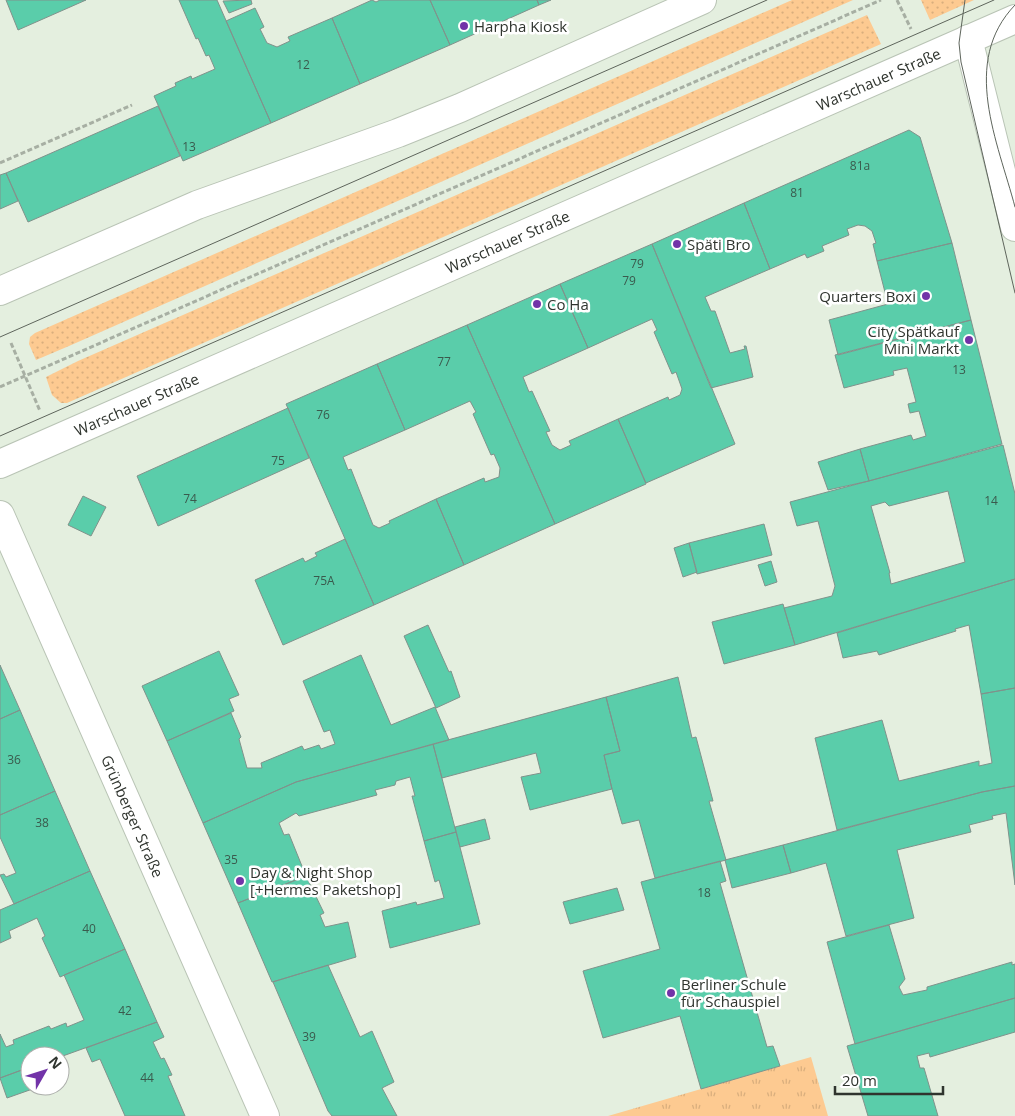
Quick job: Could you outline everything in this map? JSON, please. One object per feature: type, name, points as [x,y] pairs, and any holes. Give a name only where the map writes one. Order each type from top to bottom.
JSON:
[{"type":"main road","points":[[0,291],[197,205],[424,122],[702,0]]},
{"type":"main road","name":"Warschauer Straße","points":[[0,464],[1015,19]]},
{"type":"main road","points":[[968,39],[1015,228]]},
{"type":"main road","name":"Grünberger Straße","points":[[0,515],[265,1116]]},
{"type":"path","points":[[0,387],[881,0]]},
{"type":"path","points":[[0,163],[132,105]]},
{"type":"path","points":[[11,343],[40,411]]},
{"type":"green space","points":[[792,0],[853,0],[36,360],[29,344],[30,337],[35,333]]},
{"type":"green space","points":[[921,0],[974,0],[930,20]]},
{"type":"green space","points":[[867,15],[881,44],[67,403],[61,403],[52,395],[46,377],[78,361]]},
{"type":"green space","points":[[811,1057],[828,1116],[608,1116]]},
{"type":"building","points":[[6,0],[86,0],[18,30]]},
{"type":"building","points":[[179,0],[217,0],[271,123],[183,161],[154,96],[176,86],[175,83],[191,76],[192,79],[215,69],[209,55],[206,56],[198,38],[196,39]]},
{"type":"building","points":[[251,0],[252,4],[229,13],[223,1]]},
{"type":"building","points":[[372,0],[376,2],[380,0],[430,0],[450,45],[360,84],[332,18]]},
{"type":"building","points":[[430,0],[537,0],[539,5],[450,45]]},
{"type":"building","points":[[537,0],[551,0],[539,5]]},
{"type":"building","points":[[255,8],[264,27],[260,29],[267,43],[277,47],[290,41],[288,37],[332,18],[360,84],[271,123],[226,21]]},
{"type":"building","points":[[158,106],[180,156],[28,222],[6,173]]},
{"type":"building","points":[[909,130],[920,137],[952,243],[877,261],[873,244],[876,243],[872,231],[865,226],[858,225],[847,229],[849,235],[822,246],[824,251],[807,258],[805,254],[770,269],[744,203]]},
{"type":"building","points":[[6,173],[18,201],[0,209],[0,175]]},
{"type":"building","points":[[744,203],[770,269],[705,297],[711,311],[715,311],[730,353],[745,349],[744,346],[746,346],[753,377],[711,388],[652,244]]},
{"type":"building","name":"Quarters Boxi","points":[[952,243],[971,320],[838,355],[829,320],[888,304],[877,261]]},
{"type":"building","points":[[652,244],[735,444],[646,483],[618,419],[668,397],[669,400],[680,395],[682,389],[676,372],[672,374],[654,332],[657,330],[652,319],[588,348],[560,284]]},
{"type":"building","points":[[560,284],[588,348],[523,377],[529,392],[532,391],[550,431],[546,432],[552,445],[560,450],[571,445],[569,441],[618,419],[646,484],[555,524],[467,325]]},
{"type":"building","points":[[971,320],[1002,444],[869,481],[860,449],[911,435],[913,440],[926,436],[919,411],[910,413],[908,404],[916,402],[907,368],[893,371],[894,375],[844,388],[835,355]]},
{"type":"building","points":[[467,325],[555,524],[464,565],[436,499],[484,478],[485,482],[499,477],[500,468],[494,454],[491,455],[473,414],[476,412],[470,401],[405,430],[377,364]]},
{"type":"building","points":[[377,364],[405,430],[343,457],[348,470],[351,469],[373,525],[379,528],[390,523],[389,521],[436,499],[464,565],[374,605],[286,404]]},
{"type":"building","points":[[288,408],[309,458],[158,526],[137,476]]},
{"type":"building","points":[[1003,445],[1015,494],[1015,579],[795,645],[784,608],[832,596],[835,586],[818,521],[797,526],[790,502]],"holes":[[[948,491],[965,562],[891,584],[890,573],[871,506],[885,502],[889,506]]]},
{"type":"building","points":[[860,449],[869,481],[828,490],[818,462]]},
{"type":"building","points":[[83,496],[106,507],[91,536],[68,525]]},
{"type":"building","points":[[764,524],[772,555],[697,574],[689,543]]},
{"type":"building","points":[[345,539],[374,605],[283,645],[255,580],[303,558],[305,562],[317,556],[315,553]]},
{"type":"building","points":[[689,543],[697,572],[683,577],[674,548]]},
{"type":"building","points":[[771,561],[777,582],[765,586],[758,565]]},
{"type":"building","points":[[1015,579],[1015,688],[981,694],[969,625],[955,629],[956,631],[879,655],[877,651],[843,658],[837,633]]},
{"type":"building","points":[[783,604],[795,645],[724,664],[712,622]]},
{"type":"building","points":[[428,625],[449,672],[451,671],[460,697],[436,708],[404,636]]},
{"type":"building","points":[[219,651],[239,695],[229,699],[234,711],[167,741],[142,686]]},
{"type":"building","points":[[361,655],[391,725],[435,707],[449,740],[296,782],[203,823],[167,741],[231,713],[241,737],[239,739],[247,768],[262,768],[261,763],[302,746],[304,750],[319,745],[321,749],[335,744],[330,730],[324,732],[303,681]]},
{"type":"building","points":[[0,665],[20,710],[0,719]]},
{"type":"building","points":[[678,677],[692,738],[696,737],[713,801],[709,801],[726,860],[655,878],[639,820],[622,824],[612,789],[604,755],[620,751],[606,697]]},
{"type":"building","points":[[1015,688],[1015,786],[982,792],[837,830],[815,738],[882,720],[899,781],[979,761],[979,766],[992,763],[981,694]]},
{"type":"building","points":[[606,697],[620,751],[604,755],[612,789],[530,810],[521,777],[541,773],[536,753],[442,778],[433,744]]},
{"type":"building","points":[[20,710],[55,791],[0,815],[0,719]]},
{"type":"building","points":[[433,744],[456,832],[424,841],[412,796],[415,796],[410,777],[396,781],[395,785],[375,790],[377,795],[299,816],[296,813],[279,823],[284,835],[289,834],[306,876],[238,903],[203,823],[296,782]]},
{"type":"building","points":[[1015,786],[1015,885],[1006,813],[992,816],[993,819],[969,825],[971,832],[897,850],[914,918],[846,936],[826,863],[791,873],[783,845],[982,792]]},
{"type":"building","points":[[55,791],[90,871],[14,904],[0,875],[4,874],[6,877],[16,873],[0,837],[0,815]]},
{"type":"building","points":[[485,819],[490,839],[460,847],[455,827]]},
{"type":"building","points":[[456,832],[480,924],[390,948],[382,911],[416,902],[417,905],[444,898],[439,880],[435,882],[424,841]]},
{"type":"building","points":[[783,845],[791,873],[732,888],[725,860]]},
{"type":"building","name":"Berliner Schule für Schauspiel","points":[[720,861],[726,881],[720,883],[767,1047],[773,1046],[780,1066],[701,1089],[680,1016],[603,1038],[583,971],[660,949],[641,882]]},
{"type":"building","points":[[90,871],[125,949],[60,977],[42,938],[45,936],[37,918],[9,931],[11,938],[0,943],[0,910]]},
{"type":"building","points":[[306,876],[324,913],[320,915],[325,927],[348,922],[356,957],[272,982],[238,903]]},
{"type":"building","points":[[617,888],[624,910],[570,924],[563,902]]},
{"type":"building","points":[[889,925],[905,979],[899,987],[903,995],[927,990],[927,987],[1012,962],[1012,965],[1015,964],[1015,998],[855,1044],[827,942]]},
{"type":"building","points":[[125,949],[157,1022],[70,1053],[70,1046],[20,1046],[20,1071],[0,1078],[0,1034],[6,1047],[14,1044],[13,1040],[49,1026],[51,1029],[66,1023],[67,1027],[84,1020],[64,975]]},
{"type":"building","points":[[328,965],[360,1037],[372,1031],[394,1082],[382,1088],[397,1116],[332,1116],[328,1111],[273,982]]},
{"type":"building","points":[[1015,998],[1015,1032],[930,1057],[929,1053],[917,1056],[920,1068],[924,1068],[938,1116],[868,1116],[847,1046]]},
{"type":"building","points":[[157,1022],[164,1037],[153,1042],[161,1059],[164,1058],[172,1075],[168,1076],[185,1116],[125,1116],[100,1059],[92,1062],[86,1048]]},
{"type":"building","points":[[20,1071],[20,1093],[7,1098],[0,1078]]},
{"type":"tram line","points":[[0,337],[767,0]]},
{"type":"tram line","points":[[965,0],[959,43],[961,62],[1015,293]]},
{"type":"tram line","points":[[0,436],[994,0]]},
{"type":"tram line","points":[[1015,5],[999,27],[989,51],[986,77],[993,130],[1015,207]]},
{"type":"place","name":"Harpha Kiosk","points":[[464,26]]},
{"type":"place","name":"Späti Bro","points":[[677,244]]},
{"type":"place","name":"Quarters Boxi","points":[[926,296]]},
{"type":"place","name":"Co Ha","points":[[537,304]]},
{"type":"place","name":"City Spätkauf Mini Markt","points":[[969,340]]},
{"type":"place","name":"Day & Night Shop [+Hermes Paketshop]","points":[[240,881]]},
{"type":"place","name":"Berliner Schule für Schauspiel","points":[[671,993]]}]
